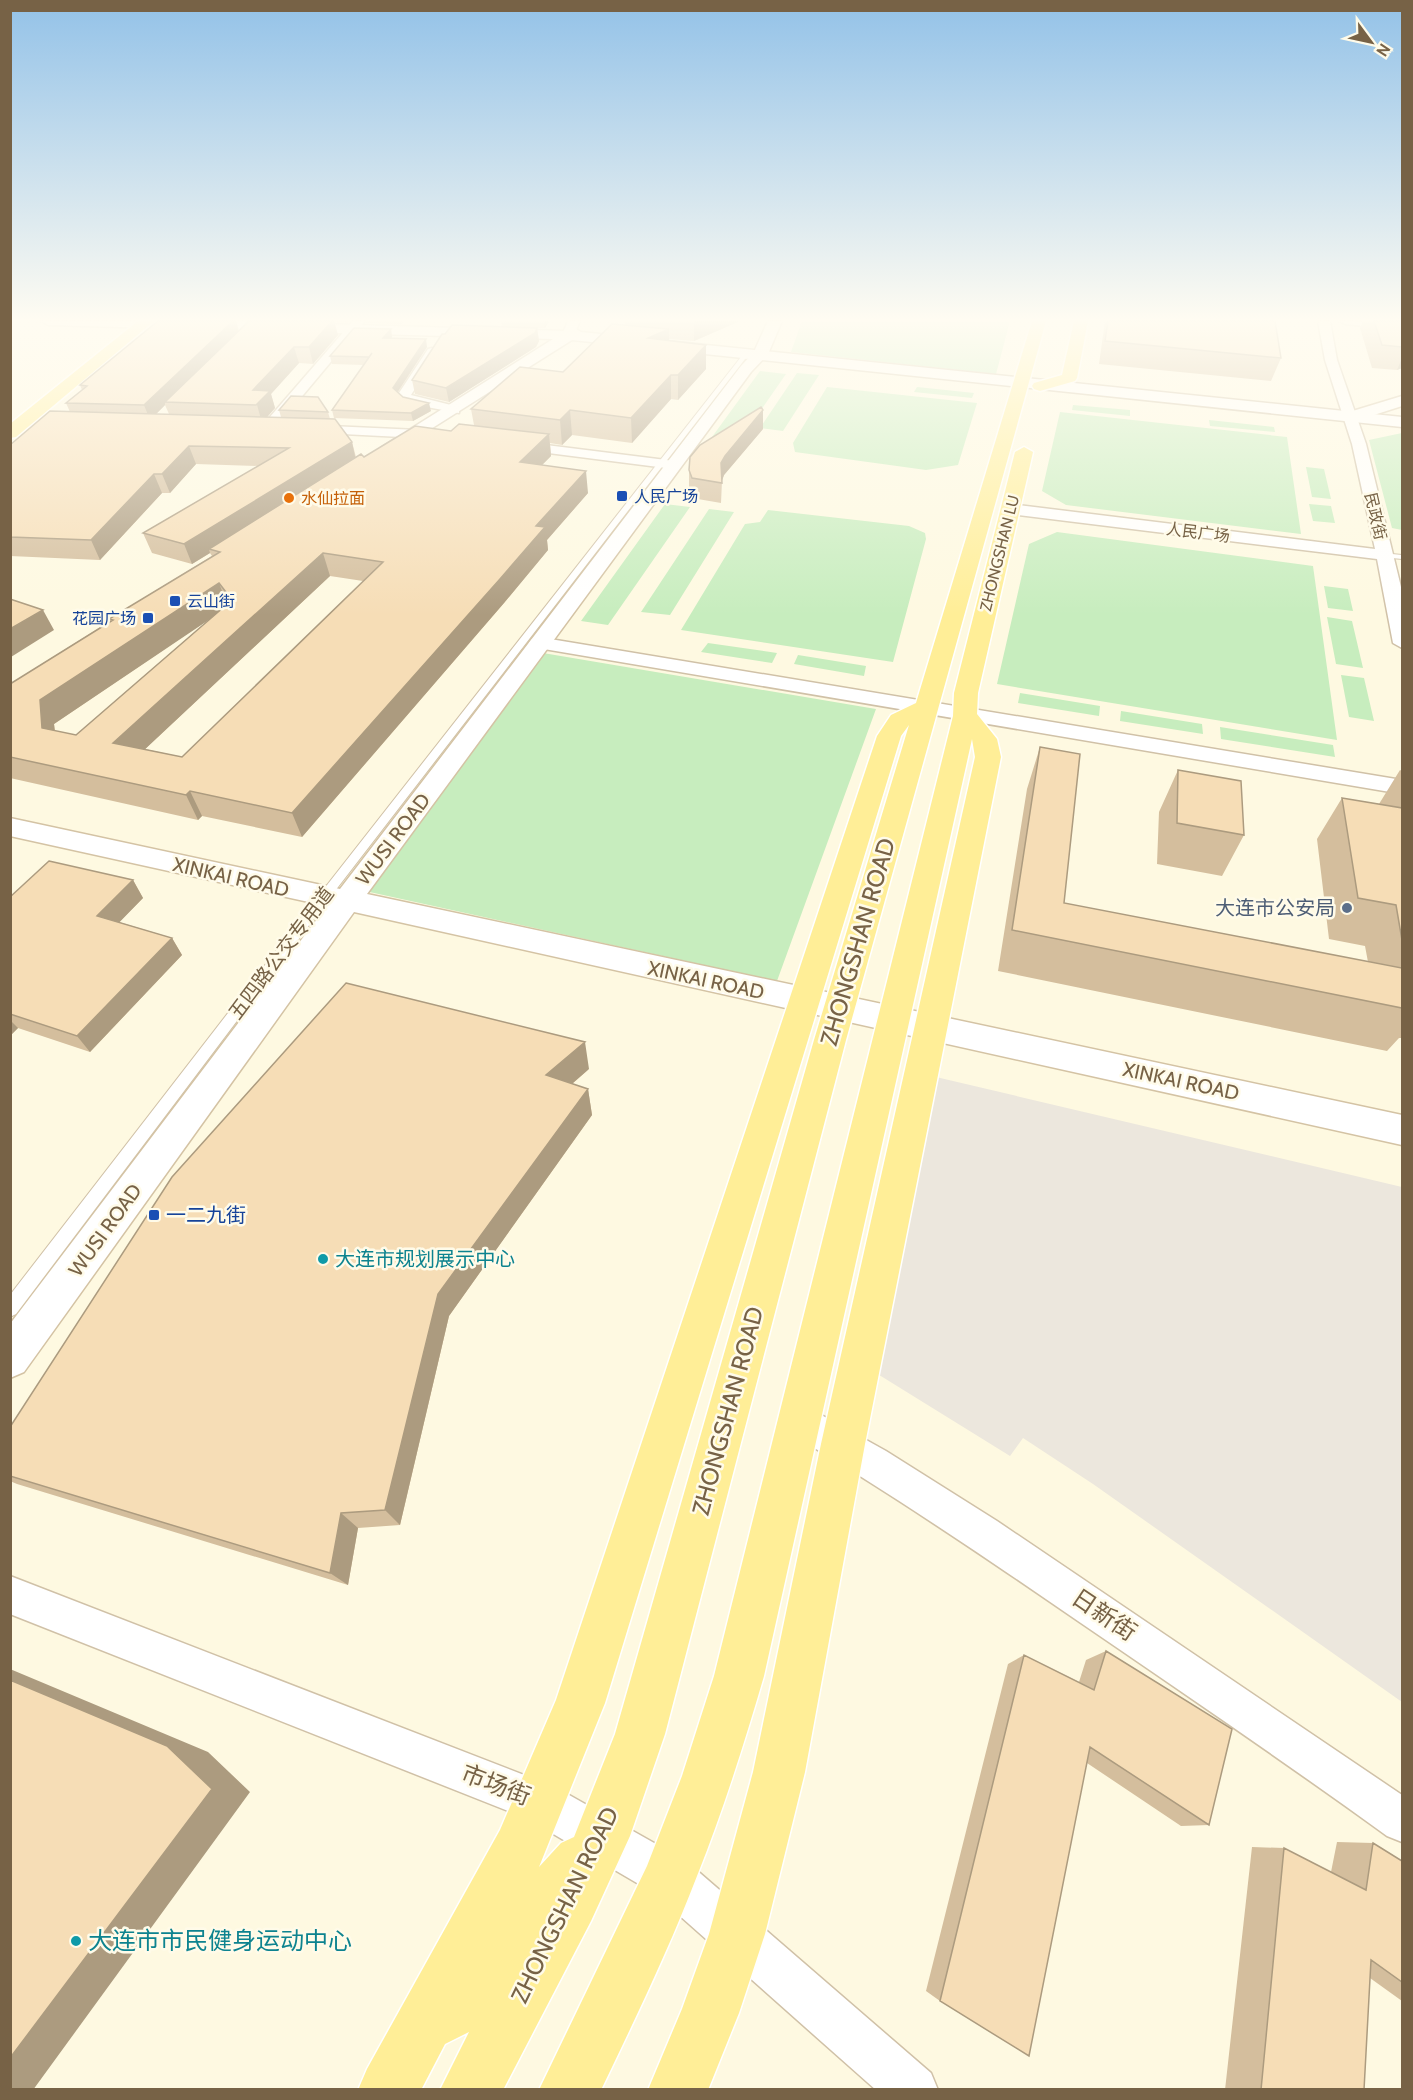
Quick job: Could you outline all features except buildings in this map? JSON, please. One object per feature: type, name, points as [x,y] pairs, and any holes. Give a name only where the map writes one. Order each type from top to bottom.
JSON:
[{"type":"main road","points":[[375,460],[440,419]]},
{"type":"main road","name":"WUSI ROAD","points":[[10,1358],[335,899],[538,643],[667,464],[705,419]]},
{"type":"main road","name":"ZHONGSHAN LU","points":[[925,708],[1025,419]]},
{"type":"main road","points":[[1372,419],[1402,422]]},
{"type":"main road","points":[[10,433],[26,422]]},
{"type":"main road","name":"ZHONGSHAN LU","points":[[965,716],[966,693],[1029,431]]},
{"type":"main road","points":[[392,2083],[519,1849],[580,1704],[746,1184],[822,1004],[889,736],[900,720],[925,708]]},
{"type":"main road","points":[[678,2090],[701,2040],[756,1873],[773,1806],[843,1444],[965,716]]},
{"type":"main road","name":"XINKAI ROAD","points":[[10,827],[1402,1130]]},
{"type":"main road","name":"ZHONGSHAN ROAD","points":[[470,2090],[572,1902],[603,1836],[640,1734],[749,1335],[822,1004]]},
{"type":"main road","points":[[569,2090],[635,1957],[670,1877],[708,1776],[739,1676],[798,1419],[914,1023]]},
{"type":"main road","points":[[746,1184],[749,1335]]},
{"type":"main road","points":[[392,2083],[499,1950],[603,1836]]},
{"type":"street","points":[[268,428],[276,419]]},
{"type":"street","name":"民政街","points":[[1352,419],[1385,555],[1402,644]]},
{"type":"street","points":[[253,428],[418,433],[452,437]]},
{"type":"street","points":[[497,442],[667,464]]},
{"type":"street","name":"人民广场","points":[[1010,509],[1385,555]]},
{"type":"street","points":[[538,643],[965,716],[1402,787]]},
{"type":"street","name":"日新街","points":[[798,1419],[843,1444],[1007,1549],[1310,1755],[1402,1821]]},
{"type":"street","name":"市场街","points":[[10,1595],[540,1802],[603,1836],[670,1877],[914,2090]]},
{"type":"lane","name":"五四路公交专用道","points":[[10,1309],[335,899],[667,464]]},
{"type":"lane","points":[[1385,555],[1402,557]]},
{"type":"shaded area","points":[[936,1077],[1402,1187],[1402,1702],[1093,1484],[1023,1438],[1010,1456],[876,1373]]},
{"type":"green space","points":[[725,419],[755,419],[740,440],[712,437]]},
{"type":"green space","points":[[766,419],[791,419],[783,431],[760,428]]},
{"type":"green space","points":[[808,419],[972,419],[958,465],[926,470],[795,452],[793,443]]},
{"type":"green space","points":[[1058,419],[1124,419],[1287,437],[1301,534],[1066,505],[1042,491]]},
{"type":"green space","points":[[1209,420],[1274,427],[1275,432],[1210,426]]},
{"type":"green space","points":[[1402,433],[1402,530],[1392,528],[1369,440]]},
{"type":"green space","points":[[1306,467],[1324,469],[1331,499],[1312,497]]},
{"type":"green space","points":[[665,504],[690,507],[608,625],[581,621]]},
{"type":"green space","points":[[1309,504],[1331,506],[1335,523],[1313,521]]},
{"type":"green space","points":[[709,509],[734,512],[670,615],[641,612]]},
{"type":"green space","points":[[768,510],[909,526],[925,533],[926,539],[893,662],[681,630],[745,524],[760,522]]},
{"type":"green space","points":[[1057,532],[1313,566],[1337,740],[997,684],[1029,544]]},
{"type":"green space","points":[[1324,586],[1348,589],[1353,611],[1328,608]]},
{"type":"green space","points":[[1327,617],[1352,621],[1363,668],[1336,664]]},
{"type":"green space","points":[[708,643],[777,653],[772,663],[701,652]]},
{"type":"green space","points":[[543,653],[876,709],[777,981],[365,891]]},
{"type":"green space","points":[[798,655],[866,666],[864,676],[794,664]]},
{"type":"green space","points":[[1341,675],[1364,678],[1374,721],[1349,717]]},
{"type":"green space","points":[[1020,693],[1100,706],[1099,716],[1018,703]]},
{"type":"green space","points":[[1121,711],[1202,724],[1203,734],[1120,721]]},
{"type":"green space","points":[[1220,727],[1333,745],[1335,757],[1221,739]]},
{"type":"place","name":"人民广场","points":[[622,496]]},
{"type":"place","name":"水仙拉面","points":[[289,498]]},
{"type":"place","name":"云山街","points":[[175,601]]},
{"type":"place","name":"花园广场","points":[[148,618]]},
{"type":"place","name":"大连市公安局","points":[[1347,908]]},
{"type":"place","name":"一二九街","points":[[154,1215]]},
{"type":"place","name":"大连市规划展示中心","points":[[323,1259]]},
{"type":"place","name":"大连市市民健身运动中心","points":[[76,1941]]}]
